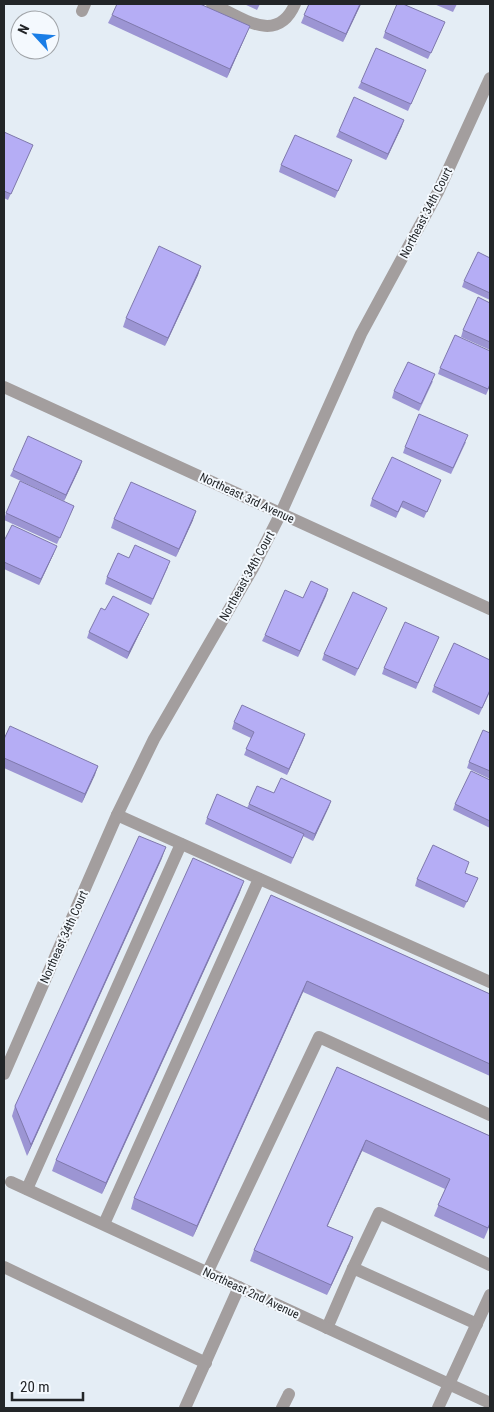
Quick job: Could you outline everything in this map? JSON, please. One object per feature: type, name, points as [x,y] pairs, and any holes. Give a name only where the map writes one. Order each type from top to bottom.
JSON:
[{"type":"street","points":[[212,4],[259,26],[268,27],[280,23],[290,16],[295,4]]},
{"type":"street","name":"Northeast 34th Court","points":[[4,1074],[117,815],[154,739],[252,568],[281,513],[361,334],[438,192],[490,78]]},
{"type":"street","name":"Northeast 3rd Avenue","points":[[4,387],[490,609]]},
{"type":"street","points":[[117,815],[490,982]]},
{"type":"street","points":[[27,1189],[181,844]]},
{"type":"street","points":[[104,1224],[259,879]]},
{"type":"street","points":[[208,1273],[319,1037],[490,1115]]},
{"type":"street","name":"Northeast 2nd Avenue","points":[[11,1182],[490,1403]]},
{"type":"street","points":[[326,1328],[379,1213],[490,1265]]},
{"type":"street","points":[[4,1267],[206,1363]]},
{"type":"street","points":[[354,1268],[477,1324]]},
{"type":"street","points":[[186,1408],[239,1288]]},
{"type":"street","points":[[438,1408],[490,1295]]},
{"type":"street","points":[[282,1408],[289,1394]]},
{"type":"building","points":[[117,4],[200,4],[250,26],[230,69],[112,15]]},
{"type":"building","points":[[309,4],[360,4],[346,34],[304,15]]},
{"type":"building","points":[[397,4],[403,4],[445,22],[431,53],[385,32]]},
{"type":"building","points":[[376,48],[426,70],[411,104],[361,82]]},
{"type":"building","points":[[354,97],[404,120],[388,154],[339,131]]},
{"type":"building","points":[[4,132],[33,145],[11,194],[4,191]]},
{"type":"building","points":[[295,135],[352,160],[338,191],[281,165]]},
{"type":"building","points":[[159,246],[201,266],[168,338],[126,318]]},
{"type":"building","points":[[478,252],[490,258],[490,293],[464,281]]},
{"type":"building","points":[[478,297],[490,303],[490,342],[463,330]]},
{"type":"building","points":[[455,335],[490,351],[490,384],[488,389],[440,368]]},
{"type":"building","points":[[408,362],[435,374],[421,404],[394,391]]},
{"type":"building","points":[[419,414],[468,435],[453,468],[405,447]]},
{"type":"building","points":[[28,436],[82,461],[66,495],[13,470]]},
{"type":"building","points":[[392,457],[441,480],[427,512],[403,501],[398,512],[372,499]]},
{"type":"building","points":[[20,481],[74,506],[60,538],[6,513]]},
{"type":"building","points":[[131,482],[196,511],[179,549],[114,519]]},
{"type":"building","points":[[12,525],[57,546],[41,579],[4,562],[4,541]]},
{"type":"building","points":[[135,545],[170,561],[153,599],[107,577],[118,553],[129,558]]},
{"type":"building","points":[[311,581],[328,589],[300,651],[265,635],[285,590],[303,598]]},
{"type":"building","points":[[353,592],[387,608],[358,669],[324,654]]},
{"type":"building","points":[[113,596],[149,614],[129,652],[89,632],[101,608],[105,610]]},
{"type":"building","points":[[405,622],[439,637],[418,683],[384,668]]},
{"type":"building","points":[[454,643],[490,660],[490,690],[482,708],[434,686]]},
{"type":"building","points":[[242,705],[305,734],[289,769],[246,749],[254,732],[234,722]]},
{"type":"building","points":[[10,726],[98,766],[85,794],[4,758],[4,739]]},
{"type":"building","points":[[483,730],[490,733],[490,771],[469,762]]},
{"type":"building","points":[[471,771],[490,780],[490,821],[455,804]]},
{"type":"building","points":[[281,778],[331,801],[315,834],[249,804],[257,786],[274,793]]},
{"type":"building","points":[[217,794],[304,834],[293,858],[207,818]]},
{"type":"building","points":[[139,836],[166,847],[31,1145],[15,1106]]},
{"type":"building","points":[[433,845],[469,862],[465,873],[478,878],[467,902],[417,879]]},
{"type":"building","points":[[193,858],[244,881],[106,1183],[56,1160]]},
{"type":"building","points":[[271,895],[490,994],[490,1064],[307,981],[197,1226],[134,1198]]},
{"type":"building","points":[[337,1067],[490,1136],[490,1223],[488,1228],[438,1205],[450,1179],[366,1140],[327,1226],[353,1237],[331,1285],[254,1250]]}]
